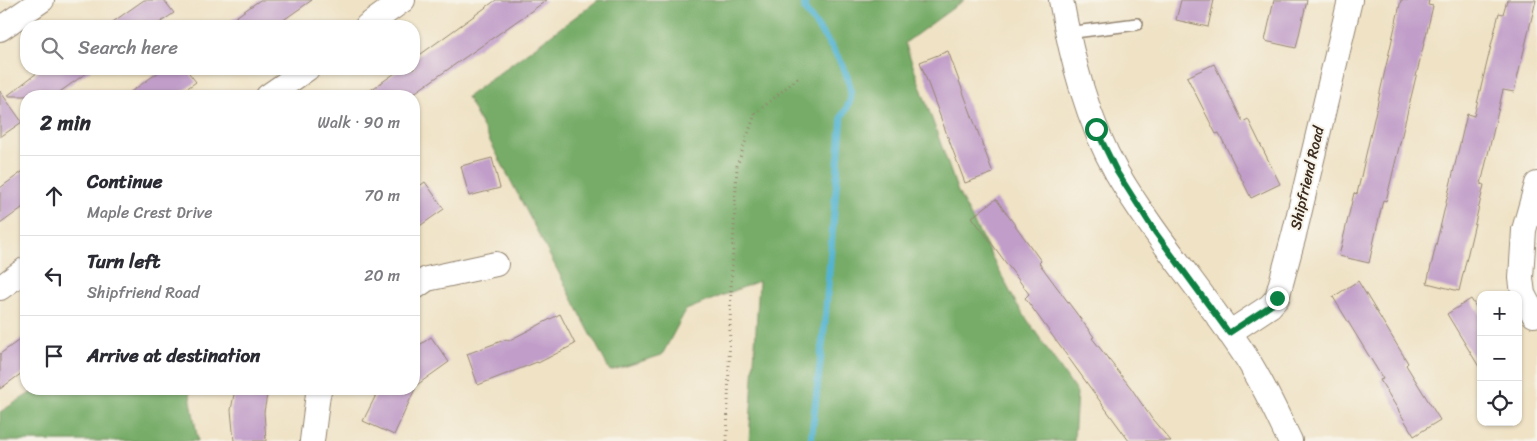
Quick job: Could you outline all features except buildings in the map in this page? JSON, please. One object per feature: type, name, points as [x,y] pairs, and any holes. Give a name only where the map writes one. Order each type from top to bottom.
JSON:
[{"type":"street","points":[[0,30],[42,0]]},
{"type":"street","points":[[375,20],[402,0]]},
{"type":"street","points":[[1061,0],[1073,60],[1096,129],[1117,172],[1155,232],[1246,357],[1268,394],[1290,441]]},
{"type":"street","name":"Shipfriend Road","points":[[1229,333],[1270,306],[1277,298],[1294,236],[1350,0]]},
{"type":"street","points":[[277,90],[298,75]]},
{"type":"street","points":[[1534,314],[1523,294],[1521,278],[1524,230],[1537,184]]},
{"type":"street","points":[[420,284],[426,279],[496,264]]},
{"type":"street","points":[[0,288],[20,273]]},
{"type":"street","points":[[312,441],[319,395]]},
{"type":"lane","points":[[1068,33],[1137,24]]},
{"type":"path","points":[[727,441],[731,288],[737,166],[755,114],[798,77]]},
{"type":"green space","points":[[598,0],[964,0],[905,43],[958,192],[1016,303],[1077,393],[1074,441],[749,441],[759,281],[686,310],[662,355],[610,371],[467,97]]},
{"type":"green space","points":[[27,395],[190,395],[198,441],[0,441],[0,412]]},
{"type":"waterway","points":[[804,0],[805,10],[826,39],[846,73],[851,95],[847,109],[842,116],[825,321],[811,441]]},
{"type":"route","points":[[1096,129],[1117,172],[1155,232],[1229,333],[1270,306],[1277,298]]}]
